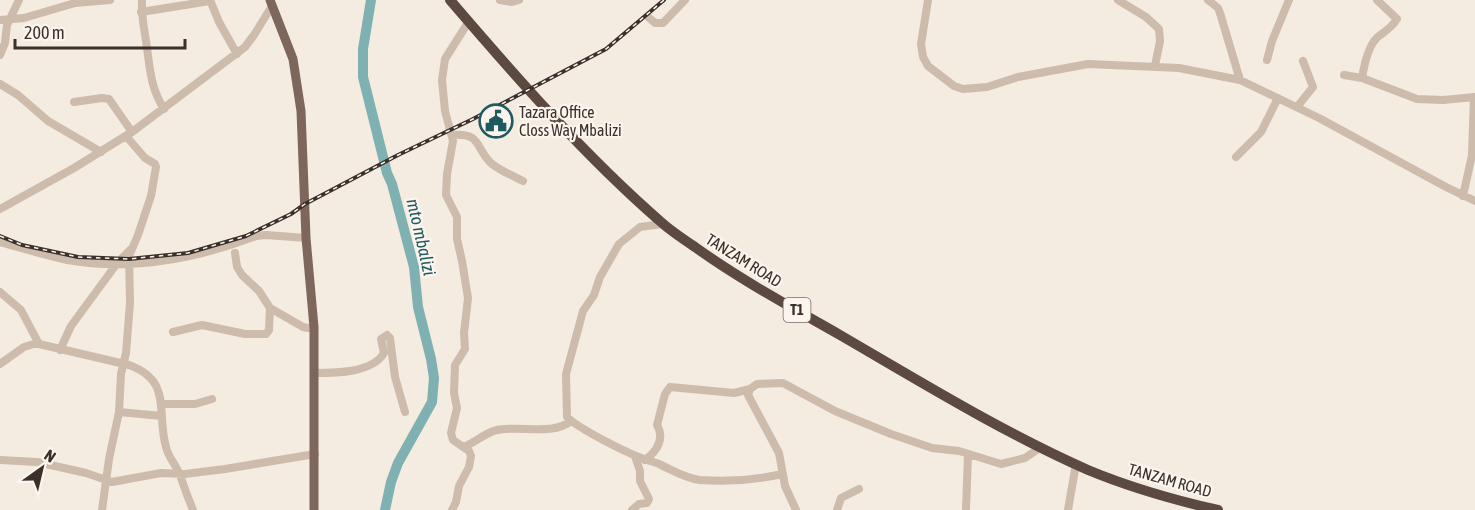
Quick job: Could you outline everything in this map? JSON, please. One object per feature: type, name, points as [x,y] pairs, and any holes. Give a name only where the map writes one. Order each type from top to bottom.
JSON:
[{"type":"highway","name":"TANZAM ROAD","points":[[450,0],[513,73],[596,161],[662,224],[746,281],[1041,447],[1076,464],[1144,489],[1218,510]]},
{"type":"main road","points":[[271,3],[293,59],[301,111],[306,238],[314,327],[314,510]]},
{"type":"street","points":[[0,55],[5,43],[9,20],[19,0]]},
{"type":"street","points":[[0,20],[43,13],[75,3],[110,0]]},
{"type":"street","points":[[142,0],[141,12],[150,77],[155,94],[164,108]]},
{"type":"street","points":[[500,0],[512,2],[519,0]]},
{"type":"street","points":[[648,17],[655,23],[663,23],[685,0]]},
{"type":"street","points":[[928,0],[921,44],[924,61],[941,78],[961,89],[987,87],[1018,77],[1088,64],[1179,68],[1240,80],[1297,107],[1475,201]]},
{"type":"street","points":[[1118,0],[1146,17],[1159,29],[1160,41],[1155,66]]},
{"type":"street","points":[[1268,60],[1272,41],[1289,0]]},
{"type":"street","points":[[1362,78],[1372,44],[1378,36],[1392,26],[1397,18],[1377,0]]},
{"type":"street","points":[[141,12],[210,1],[237,54]]},
{"type":"street","points":[[1214,2],[1220,13],[1240,80]]},
{"type":"street","points":[[0,209],[129,134],[237,54],[254,35],[271,3]]},
{"type":"street","points":[[452,510],[460,483],[471,459],[470,452],[453,440],[451,433],[457,408],[454,393],[454,368],[465,349],[464,333],[468,298],[457,239],[457,217],[446,195],[447,174],[453,147],[445,111],[443,67],[445,59],[469,21]]},
{"type":"street","points":[[1297,107],[1313,87],[1303,62]]},
{"type":"street","points":[[1344,75],[1362,78],[1426,100],[1474,97],[1472,155],[1462,196]]},
{"type":"street","points":[[0,84],[13,91],[48,121],[100,152]]},
{"type":"street","points":[[1236,158],[1261,132],[1278,98]]},
{"type":"street","points":[[60,350],[67,331],[137,239],[151,196],[156,167],[145,158],[109,99],[74,102]]},
{"type":"street","points":[[452,135],[462,134],[475,138],[493,165],[523,181]]},
{"type":"street","points":[[662,224],[639,227],[619,244],[600,277],[594,295],[583,311],[566,374],[567,414],[571,421],[585,430],[635,456],[662,465],[681,476],[701,480],[746,480],[782,474]]},
{"type":"street","points":[[0,242],[66,260],[129,264],[189,257],[256,236],[306,238]]},
{"type":"street","points":[[102,510],[119,412],[130,303],[131,249]]},
{"type":"street","points":[[235,254],[237,267],[242,275],[259,291],[270,308],[303,327],[314,327]]},
{"type":"street","points":[[0,292],[21,310],[37,343],[123,364],[136,369],[153,381],[157,386],[162,404],[165,445],[180,474],[193,510]]},
{"type":"street","points":[[173,332],[202,325],[245,333],[266,334],[269,330],[270,308]]},
{"type":"street","points":[[315,373],[357,369],[378,361],[384,353],[381,339],[387,335],[390,338],[395,377],[405,412]]},
{"type":"street","points":[[0,364],[24,347],[37,343]]},
{"type":"street","points":[[645,460],[656,450],[661,438],[657,425],[665,394],[670,387],[734,393],[750,389],[757,384],[783,383],[835,411],[932,448],[1006,464],[1025,458],[1041,447]]},
{"type":"street","points":[[750,389],[748,395],[751,402],[779,453],[785,486],[796,510]]},
{"type":"street","points":[[162,404],[195,404],[212,399]]},
{"type":"street","points":[[119,412],[162,416]]},
{"type":"street","points":[[463,447],[499,430],[551,428],[565,426],[571,421]]},
{"type":"street","points":[[0,460],[37,462],[116,482],[161,473],[180,474],[225,470],[315,454]]},
{"type":"street","points":[[966,510],[968,454]]},
{"type":"street","points":[[632,510],[639,504],[647,503],[649,499],[640,481],[640,468],[635,456]]},
{"type":"street","points":[[1068,510],[1076,464]]},
{"type":"street","points":[[837,510],[841,498],[859,489]]},
{"type":"waterway","name":"mto mbalizi","points":[[371,0],[363,49],[363,77],[414,267],[418,307],[434,378],[432,402],[398,463],[385,510]]},
{"type":"railway","points":[[0,236],[22,245],[78,257],[129,259],[188,253],[246,236],[398,155],[473,119],[606,49],[664,0]]},
{"type":"place","name":"Tazara Office Closs Way Mbalizi","points":[[496,121]]}]
